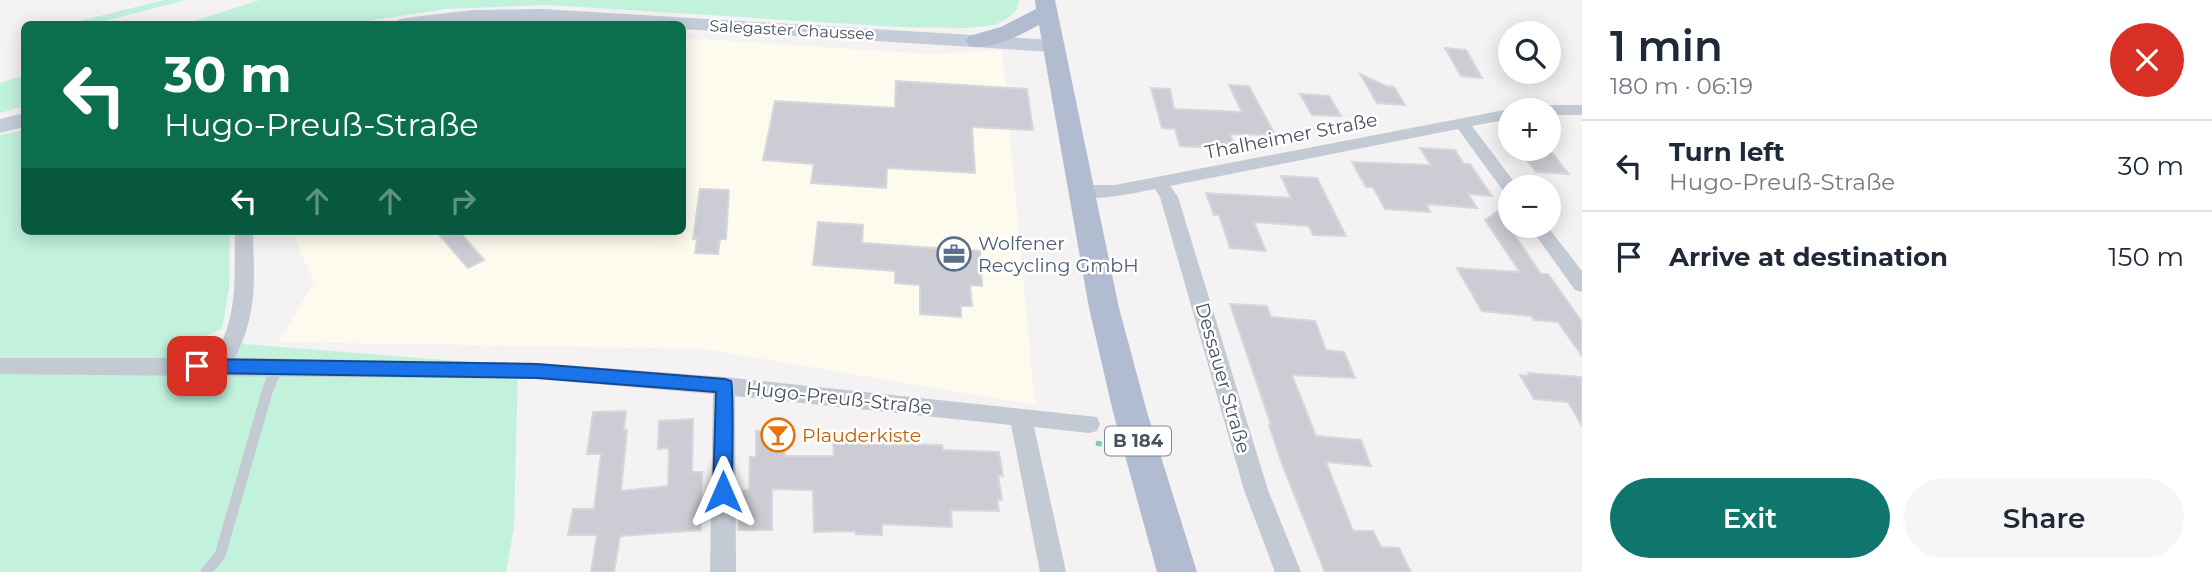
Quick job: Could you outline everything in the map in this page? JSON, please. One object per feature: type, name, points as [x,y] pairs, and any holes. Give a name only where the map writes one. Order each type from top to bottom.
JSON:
[{"type":"main road","points":[[977,41],[1020,27],[1046,6]]},
{"type":"main road","name":"B 184","points":[[1046,6],[1080,191],[1121,377],[1177,572]]},
{"type":"main road","name":"Salegaster Chaussee","points":[[430,21],[473,16],[543,15],[643,21]]},
{"type":"main road","name":"Salegaster Chaussee","points":[[686,24],[1053,46]]},
{"type":"main road","points":[[0,126],[21,121]]},
{"type":"street","points":[[1561,110],[1582,110]]},
{"type":"street","name":"Thalheimer Straße","points":[[1080,191],[1115,191],[1160,183],[1498,116]]},
{"type":"street","points":[[1462,123],[1500,175]]},
{"type":"street","name":"Dessauer Straße","points":[[1160,183],[1169,197],[1256,490],[1288,572]]},
{"type":"street","points":[[220,366],[237,334],[244,305],[244,235]]},
{"type":"street","points":[[1547,238],[1582,285]]},
{"type":"street","name":"Hugo-Preuß-Straße","points":[[0,366],[537,371],[725,386],[1089,424]]},
{"type":"street","points":[[723,572],[722,412],[725,386]]},
{"type":"street","points":[[1021,417],[1053,572]]},
{"type":"lane","points":[[206,572],[220,555],[268,389],[277,368]]},
{"type":"shaded area","points":[[686,38],[931,54],[1002,50],[1035,405],[705,349],[279,342],[314,282],[294,235],[686,235]]},
{"type":"green space","points":[[164,0],[186,0],[105,21],[80,21]]},
{"type":"green space","points":[[260,0],[1019,0],[1017,9],[995,25],[967,28],[900,27],[548,5],[445,9],[367,21],[194,21]]},
{"type":"green space","points":[[21,76],[21,107],[0,113],[0,83]]},
{"type":"green space","points":[[21,131],[21,235],[230,235],[229,288],[222,329],[196,340],[518,366],[514,527],[506,572],[0,572],[0,135]]},
{"type":"building","points":[[1445,48],[1466,50],[1482,78],[1461,76]]},
{"type":"building","points":[[1360,74],[1394,87],[1405,105],[1377,103]]},
{"type":"building","points":[[896,81],[1027,89],[1033,130],[972,127],[975,173],[887,168],[886,188],[811,183],[814,164],[763,160],[775,101],[895,108]]},
{"type":"building","points":[[1229,85],[1249,86],[1275,135],[1230,134],[1236,149],[1180,146],[1175,129],[1162,128],[1151,88],[1170,89],[1174,109],[1242,112]]},
{"type":"building","points":[[1300,94],[1329,96],[1341,116],[1312,115]]},
{"type":"building","points":[[1420,148],[1455,150],[1464,164],[1470,164],[1492,196],[1468,194],[1477,208],[1426,204],[1430,212],[1385,209],[1373,187],[1366,187],[1352,162],[1431,165]]},
{"type":"building","points":[[1527,161],[1559,161],[1569,174],[1536,172]]},
{"type":"building","points":[[1281,176],[1317,178],[1346,236],[1313,235],[1309,226],[1254,222],[1266,251],[1230,248],[1219,215],[1214,215],[1206,193],[1291,198]]},
{"type":"building","points":[[700,189],[729,190],[726,239],[720,239],[718,254],[695,253],[697,239],[693,239]]},
{"type":"building","points":[[1498,211],[1498,238],[1516,238],[1541,274],[1548,274],[1582,322],[1582,356],[1558,322],[1482,311],[1457,268],[1520,272],[1485,220]]},
{"type":"building","points":[[818,222],[863,225],[862,243],[980,251],[982,286],[970,285],[972,306],[961,306],[961,317],[920,314],[920,285],[895,283],[895,271],[813,265]]},
{"type":"building","points":[[439,235],[462,235],[484,260],[468,268]]},
{"type":"building","points":[[1230,304],[1267,306],[1271,317],[1315,321],[1326,350],[1344,352],[1355,378],[1292,375],[1316,436],[1361,440],[1371,466],[1326,462],[1353,531],[1373,531],[1381,547],[1399,548],[1411,572],[1325,572],[1282,464]]},
{"type":"building","points":[[1528,373],[1582,377],[1582,426],[1568,402],[1534,399],[1520,375],[1530,376]]},
{"type":"building","points":[[626,411],[624,430],[627,430],[621,491],[668,486],[669,448],[658,449],[659,421],[693,419],[692,472],[702,472],[701,530],[620,536],[614,572],[591,572],[597,535],[568,535],[573,509],[594,509],[601,454],[587,454],[593,412]]},
{"type":"building","points":[[784,430],[785,456],[834,456],[833,440],[864,440],[864,444],[942,445],[943,450],[999,452],[1003,476],[998,475],[1002,500],[997,499],[999,511],[951,510],[952,527],[882,524],[882,535],[856,534],[855,531],[814,532],[813,490],[772,489],[772,530],[738,530],[740,491],[749,490],[750,457],[756,457],[756,431]]},
{"type":"place","name":"Wolfener Recycling GmbH","points":[[954,254]]},
{"type":"place","name":"Plauderkiste","points":[[778,435]]},
{"type":"route","points":[[197,366],[537,371],[725,386],[722,412],[723,492]]}]
